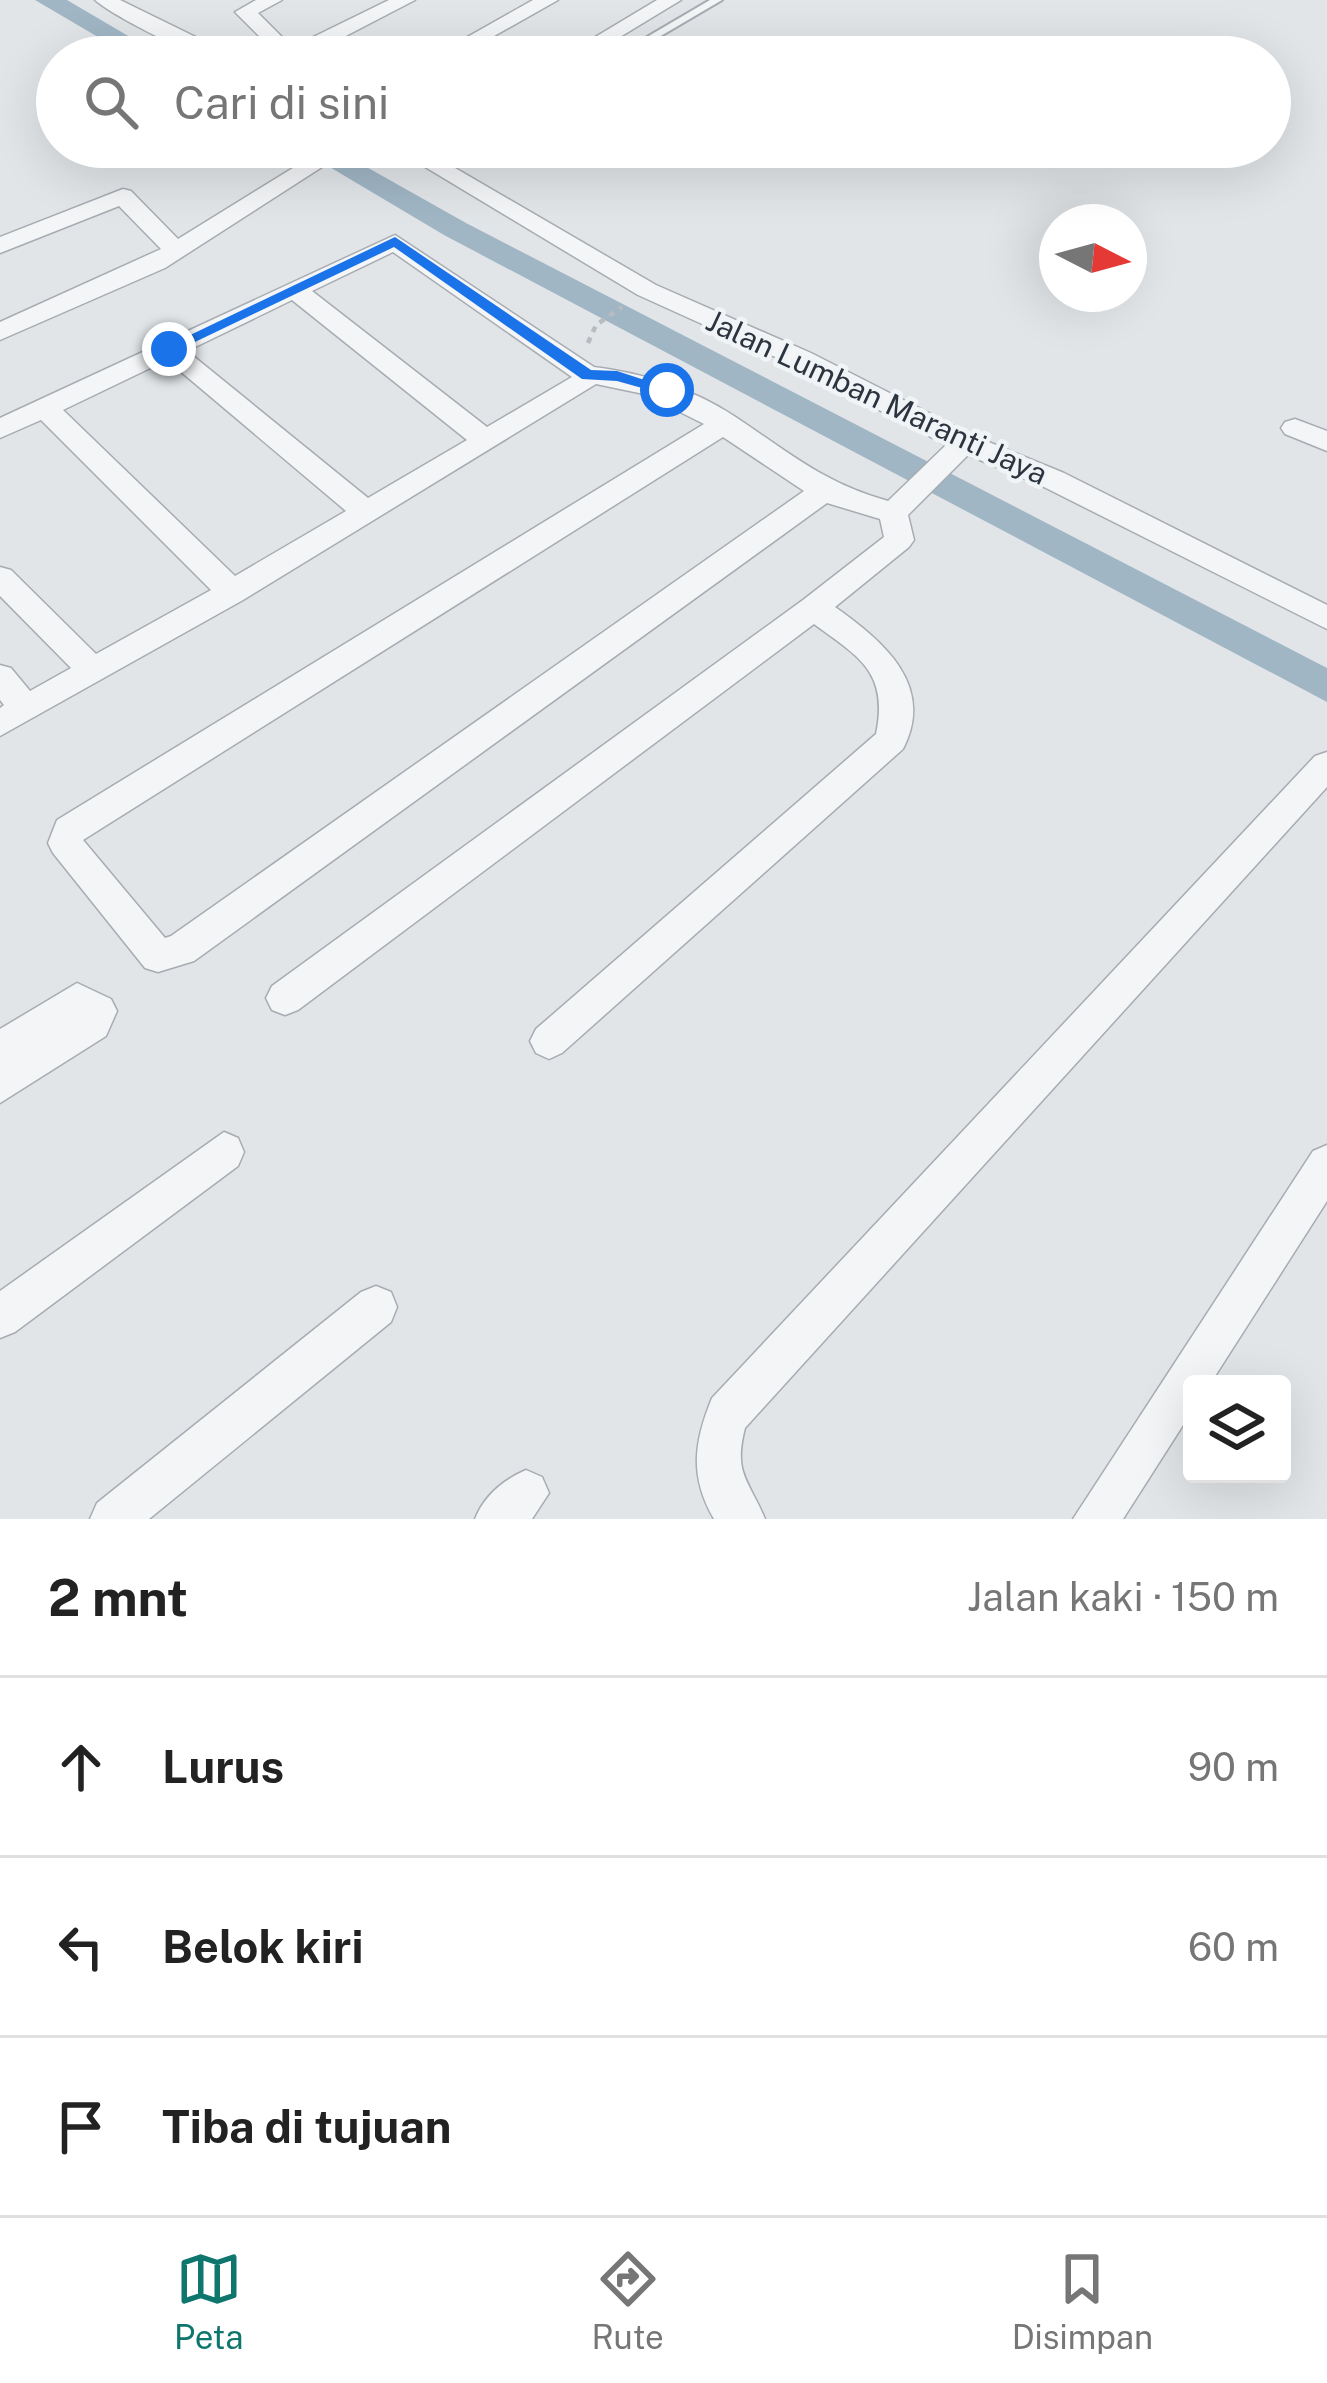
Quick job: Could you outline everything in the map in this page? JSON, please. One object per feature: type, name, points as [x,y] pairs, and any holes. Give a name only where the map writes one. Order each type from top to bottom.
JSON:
[{"type":"street","points":[[105,0],[178,36]]},
{"type":"street","points":[[271,36],[245,12],[272,0]]},
{"type":"street","points":[[339,36],[405,0]]},
{"type":"street","points":[[481,36],[548,0]]},
{"type":"street","points":[[608,36],[671,0]]},
{"type":"street","points":[[0,332],[176,250],[308,168]]},
{"type":"street","name":"Jalan Lumban Maranti Jaya","points":[[443,168],[647,290],[802,359],[964,443],[1054,480],[1327,617]]},
{"type":"street","points":[[0,246],[123,196],[176,250]]},
{"type":"street","points":[[0,429],[395,242],[587,375],[617,376],[667,390],[726,422],[824,491],[896,509]]},
{"type":"street","points":[[295,290],[484,440]]},
{"type":"street","points":[[169,349],[366,512]]},
{"type":"street","points":[[0,677],[13,716],[232,592],[584,382],[587,375]]},
{"type":"street","points":[[43,406],[232,592]]},
{"type":"street","points":[[726,422],[69,830],[65,843],[158,956],[182,950],[520,713],[824,491]]},
{"type":"street","points":[[1295,428],[1327,442]]},
{"type":"street","points":[[896,509],[964,443]]},
{"type":"street","points":[[285,998],[814,608],[899,540],[896,509]]},
{"type":"street","points":[[0,578],[93,671]]},
{"type":"street","points":[[549,1041],[890,740],[900,711],[896,681],[872,652],[814,608]]},
{"type":"street","points":[[742,1519],[719,1481],[714,1450],[728,1414],[1327,765]]},
{"type":"street","points":[[0,1051],[77,1000],[98,1011],[93,1024],[0,1085]]},
{"type":"street","points":[[0,1317],[224,1152]]},
{"type":"street","points":[[1096,1519],[1327,1165]]},
{"type":"street","points":[[112,1519],[376,1307]]},
{"type":"lane","points":[[654,36],[717,0]]},
{"type":"path","points":[[596,326],[629,303]]},
{"type":"waterway","points":[[48,0],[113,36]]},
{"type":"waterway","points":[[347,168],[1327,686]]},
{"type":"route","points":[[169,349],[395,242],[587,375],[617,376],[667,390]]}]
